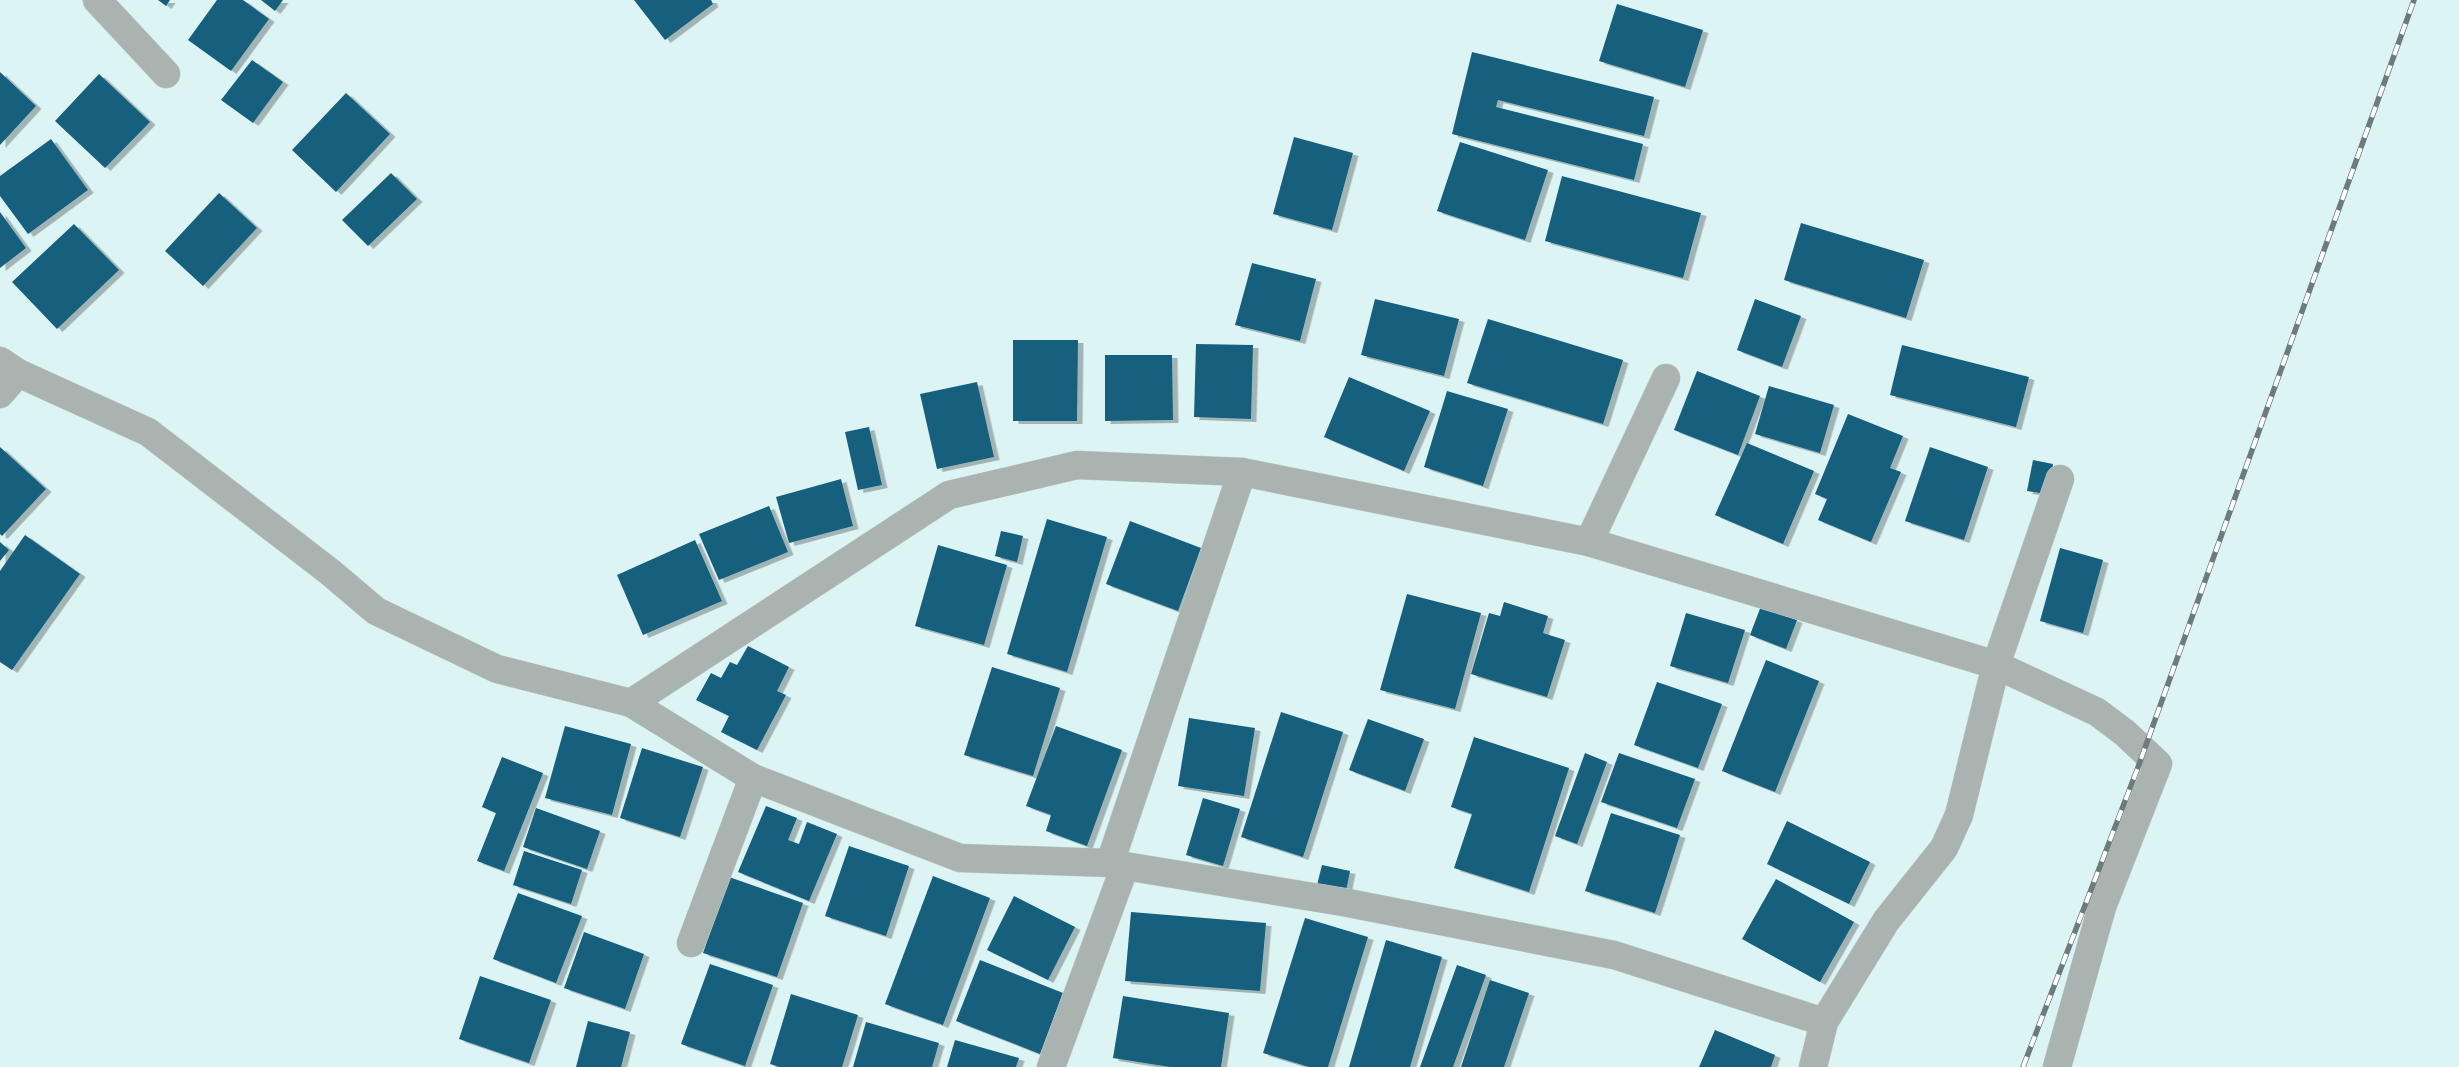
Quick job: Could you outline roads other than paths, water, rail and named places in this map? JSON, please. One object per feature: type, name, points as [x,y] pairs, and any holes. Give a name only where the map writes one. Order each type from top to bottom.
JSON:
[{"type":"street","points":[[97,0],[166,74]]},
{"type":"street","points":[[0,394],[9,367],[148,432],[330,572],[376,611],[498,669],[631,702],[754,778],[960,858],[1118,865],[1343,902],[1614,955],[1824,1022]]},
{"type":"street","points":[[1588,542],[1666,378]]},
{"type":"street","points":[[631,702],[949,495],[1077,465],[1242,472],[1588,542],[1996,665],[2097,712],[2125,733],[2158,764],[2102,907],[2057,1067]]},
{"type":"street","points":[[1051,1067],[1118,865],[1242,472]]},
{"type":"street","points":[[1813,1067],[1824,1022],[1886,922],[1944,848],[1959,814],[1996,665],[2060,478]]},
{"type":"street","points":[[691,944],[754,778]]},
{"type":"railway","points":[[2023,1067],[2137,770],[2414,0]]}]
